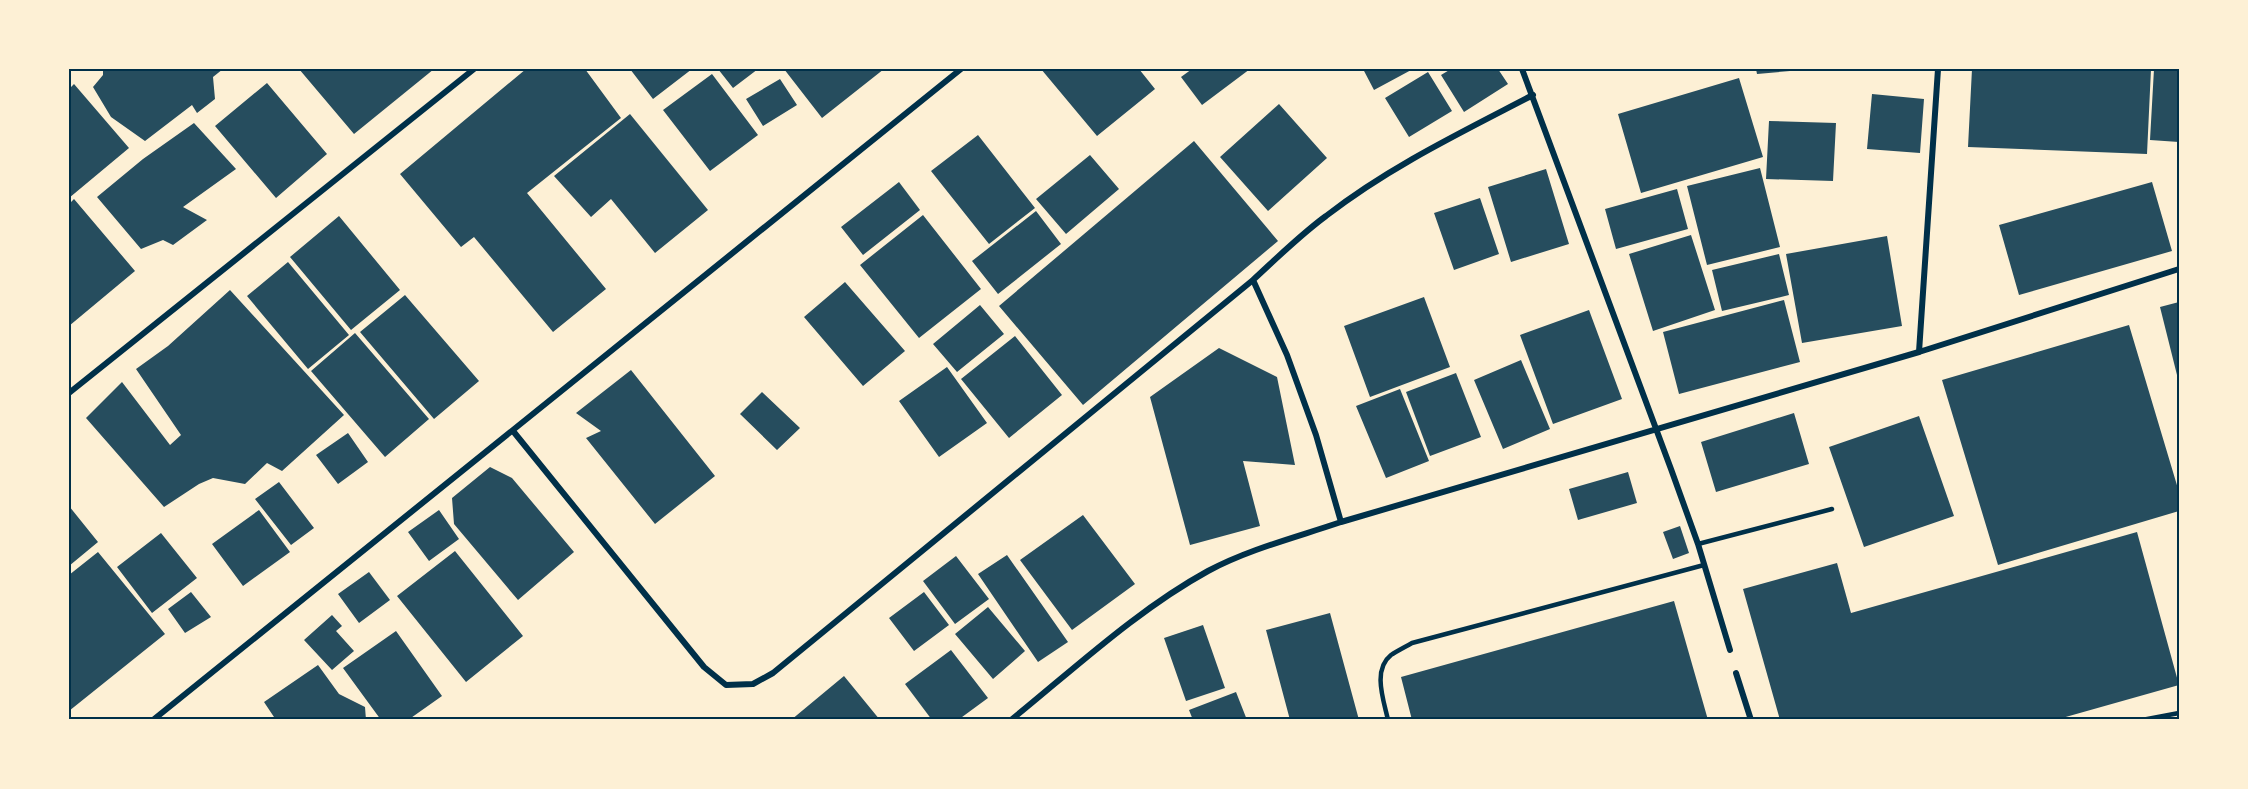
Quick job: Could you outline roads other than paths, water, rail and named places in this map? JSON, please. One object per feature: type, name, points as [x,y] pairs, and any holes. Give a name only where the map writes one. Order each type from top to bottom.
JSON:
[{"type":"street","points":[[69,393],[474,69]]},
{"type":"street","points":[[153,720],[961,69]]},
{"type":"street","points":[[1522,69],[1698,544],[1730,650]]},
{"type":"street","points":[[1919,352],[1938,69]]},
{"type":"street","points":[[513,431],[704,667],[726,685],[753,684],[774,673],[1253,280],[1325,216],[1371,184],[1426,151],[1533,95]]},
{"type":"street","points":[[1011,720],[1162,598],[1210,570],[1255,552],[1341,522],[1919,352],[2179,269]]},
{"type":"street","points":[[1253,280],[1287,356],[1316,435],[1341,522]]},
{"type":"street","points":[[1736,673],[1751,720]]},
{"type":"lane","points":[[1698,544],[1832,508]]},
{"type":"lane","points":[[1388,720],[1380,679],[1383,666],[1389,656],[1412,643],[1704,565]]},
{"type":"lane","points":[[2142,720],[2179,713]]}]
